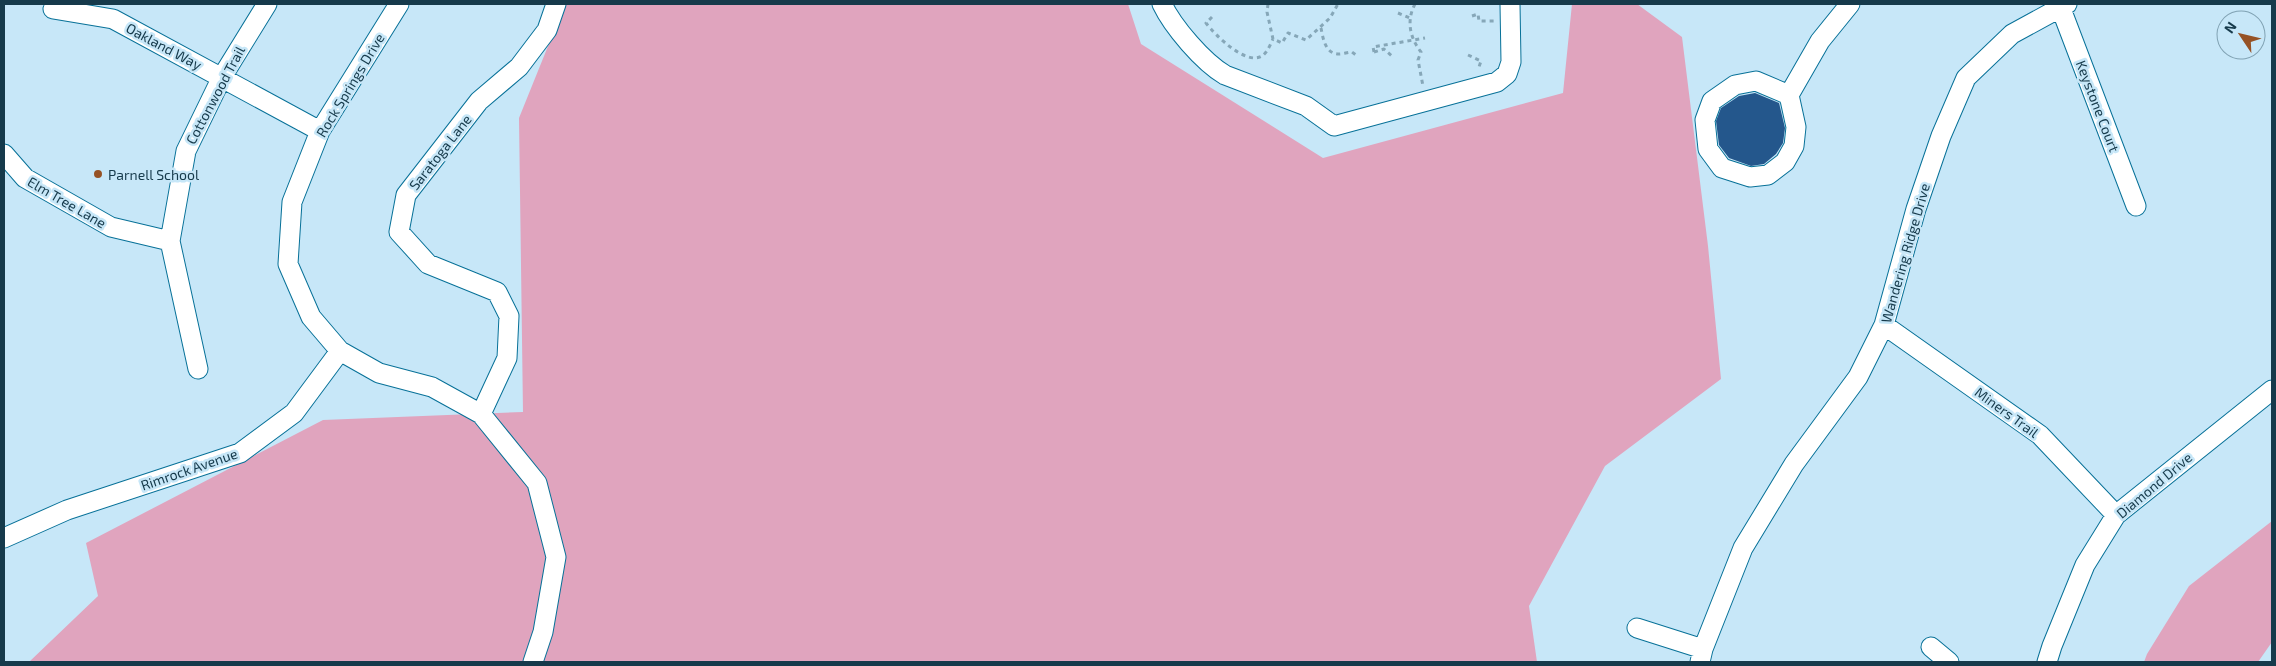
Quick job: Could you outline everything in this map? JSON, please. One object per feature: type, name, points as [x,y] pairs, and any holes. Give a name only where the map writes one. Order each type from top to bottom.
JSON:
[{"type":"street","name":"Cottonwood Trail","points":[[198,369],[170,241],[186,150],[222,77],[266,4]]},
{"type":"street","name":"Rock Springs Drive","points":[[399,4],[320,131],[292,202],[288,264],[311,317],[340,351],[379,373],[432,387],[481,414],[537,483],[556,557],[542,632],[533,662]]},
{"type":"street","name":"Saratoga Lane","points":[[481,414],[507,358],[509,316],[497,292],[428,264],[399,232],[406,195],[479,101],[519,67],[547,30],[556,4]]},
{"type":"street","points":[[1162,4],[1176,26],[1214,68],[1225,75],[1306,106],[1334,126],[1497,82],[1507,74],[1511,62],[1510,12]]},
{"type":"street","points":[[1790,95],[1756,81],[1735,85],[1712,101],[1704,120],[1708,149],[1722,168],[1750,177],[1768,176],[1785,162],[1794,146],[1796,127],[1790,95],[1820,41],[1850,4]]},
{"type":"street","name":"Keystone Court","points":[[2063,5],[2136,206]]},
{"type":"street","name":"Wandering Ridge Drive","points":[[1701,656],[1743,548],[1794,464],[1858,377],[1884,325],[1916,209],[1941,136],[1966,78],[2012,34],[2063,5]]},
{"type":"street","name":"Oakland Way","points":[[53,9],[113,19],[320,131]]},
{"type":"street","name":"Elm Tree Lane","points":[[4,154],[24,178],[111,227],[170,241]]},
{"type":"street","name":"Miners Trail","points":[[1884,325],[2040,435],[2116,515]]},
{"type":"street","name":"Rimrock Avenue","points":[[4,538],[67,510],[240,453],[294,413],[340,351]]},
{"type":"street","name":"Diamond Drive","points":[[2047,662],[2085,565],[2116,515],[2272,390]]},
{"type":"street","points":[[1637,628],[1701,656]]},
{"type":"street","points":[[1930,646],[1949,662]]},
{"type":"path","points":[[1212,17],[1206,24],[1215,34],[1246,56],[1254,59],[1262,56],[1273,39],[1267,12],[1268,4]]},
{"type":"path","points":[[1273,39],[1282,43],[1288,33],[1306,40],[1330,18],[1338,4]]},
{"type":"path","points":[[1415,4],[1410,18],[1410,36],[1421,52],[1418,60],[1422,83]]},
{"type":"path","points":[[1472,16],[1478,14],[1479,21],[1510,12]]},
{"type":"path","points":[[1398,13],[1410,18]]},
{"type":"path","points":[[1321,28],[1325,45],[1330,51],[1339,54],[1352,52],[1356,56]]},
{"type":"path","points":[[1394,58],[1384,49],[1374,52],[1373,47],[1425,38]]},
{"type":"shaded area","points":[[565,4],[1128,4],[1141,44],[1323,158],[1563,93],[1572,4],[1637,4],[1682,37],[1708,246],[1721,379],[1605,466],[1529,606],[1537,662],[29,662],[98,596],[86,543],[323,420],[523,412],[519,118]]},
{"type":"shaded area","points":[[2272,521],[2272,642],[2258,662],[2144,662],[2189,586]]},
{"type":"building","points":[[1755,93],[1779,103],[1785,128],[1783,143],[1776,154],[1764,164],[1751,166],[1729,158],[1719,145],[1716,121],[1721,108],[1739,96]]},
{"type":"place","name":"Parnell School","points":[[98,174]]}]
